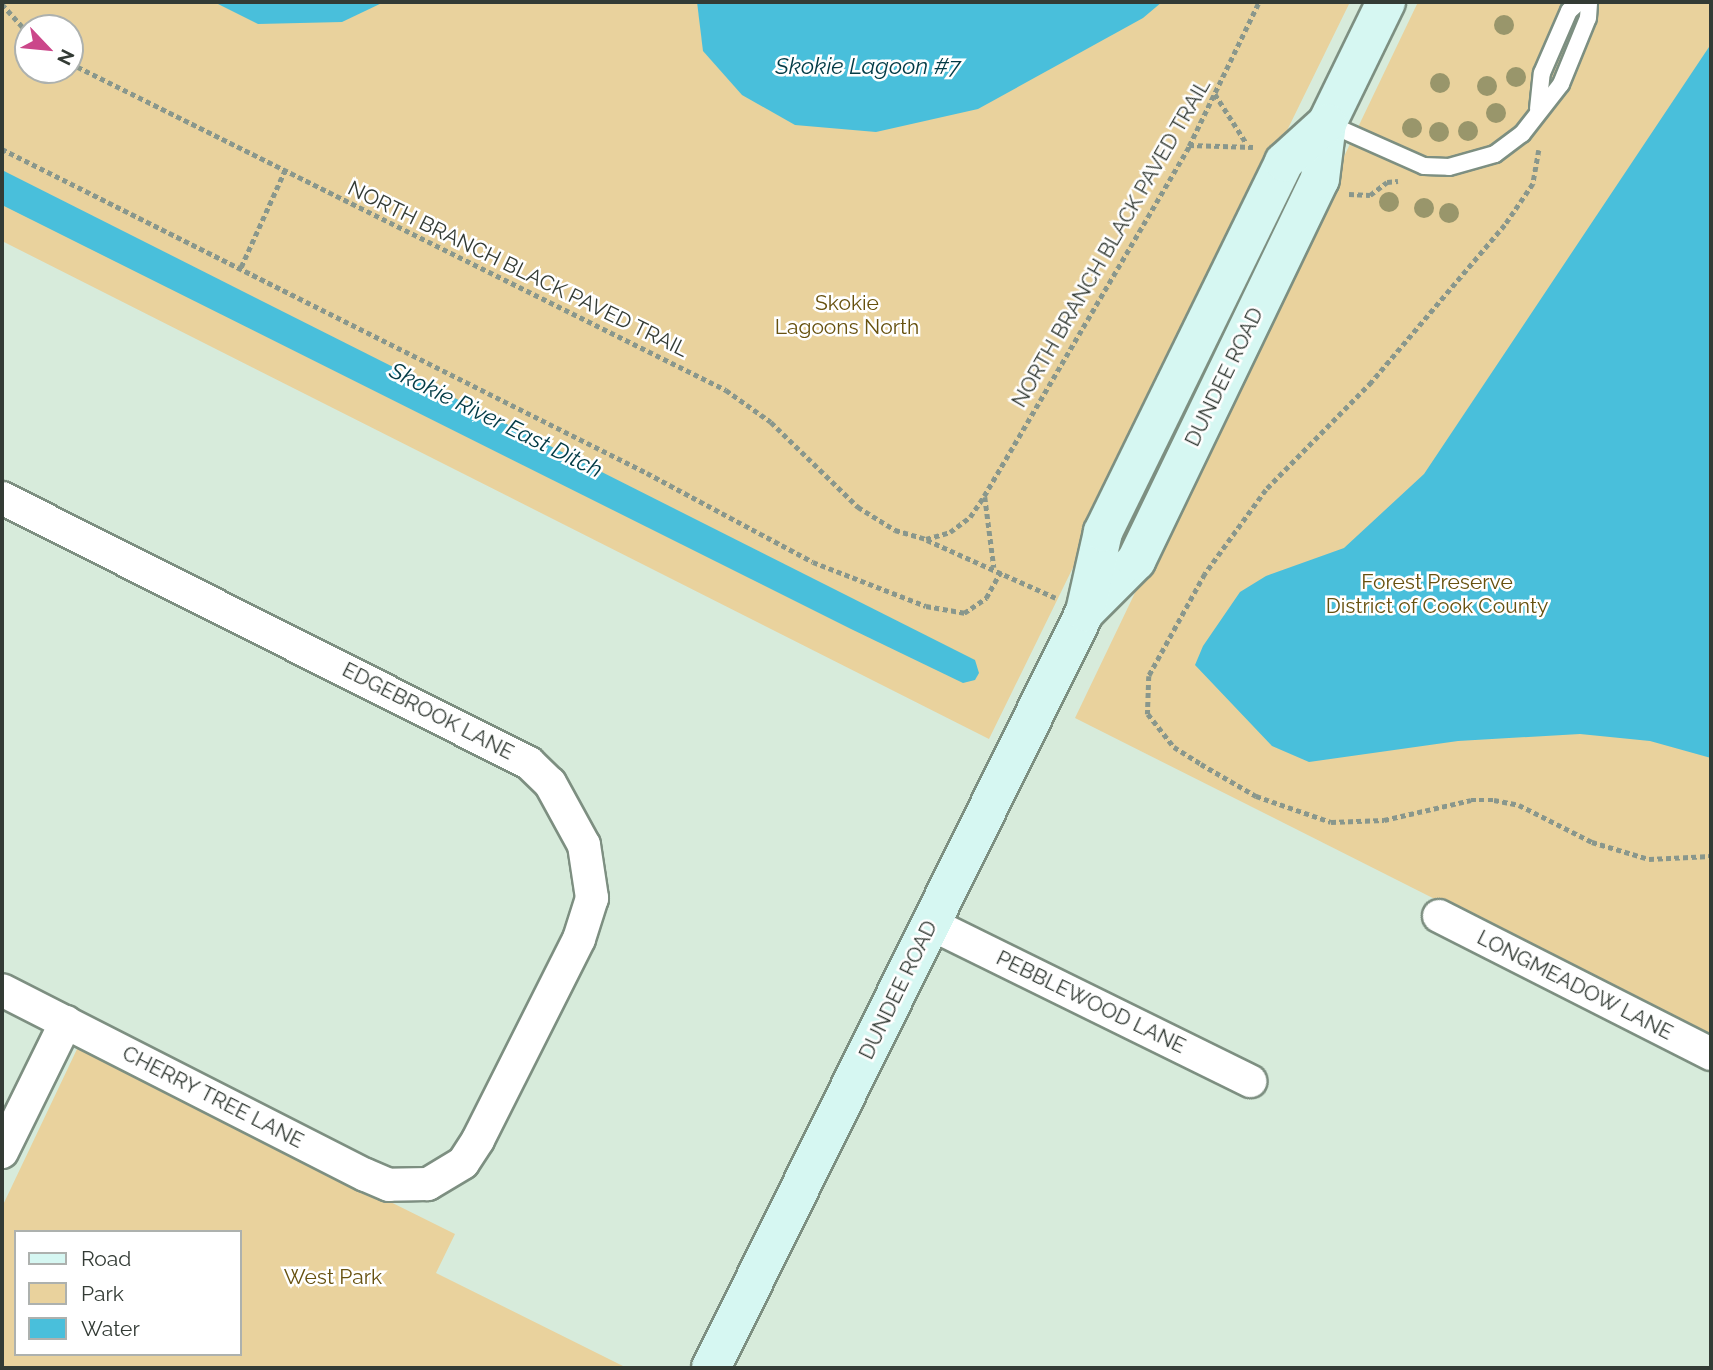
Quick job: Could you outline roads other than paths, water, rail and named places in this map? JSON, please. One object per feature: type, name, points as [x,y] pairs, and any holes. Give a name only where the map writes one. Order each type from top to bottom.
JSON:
[{"type":"main road","name":"DUNDEE ROAD","points":[[711,1368],[1085,612],[1103,532],[1278,174],[1284,162],[1327,123],[1386,2]]},
{"type":"street","name":"EDGEBROOK LANE","points":[[2,498],[502,747],[536,770],[567,809],[591,869],[592,898],[579,939],[478,1140],[463,1163],[428,1184]]},
{"type":"street","name":"LONGMEADOW LANE","points":[[1439,916],[1711,1054]]},
{"type":"street","name":"PEBBLEWOOD LANE","points":[[931,924],[1250,1081]]},
{"type":"street","name":"CHERRY TREE LANE","points":[[2,990],[365,1175],[388,1185],[428,1184]]},
{"type":"street","points":[[2,1152],[66,1022]]},
{"type":"lane","points":[[1538,109],[1542,73],[1569,11],[1579,2]]},
{"type":"lane","points":[[1327,123],[1398,158],[1449,167],[1495,154],[1522,134],[1538,109],[1561,84],[1588,18],[1589,2]]},
{"type":"water","points":[[214,2],[384,2],[342,22],[258,24]]},
{"type":"water","name":"Skokie Lagoon #7","points":[[697,2],[1162,2],[1143,18],[978,109],[876,132],[795,125],[742,95],[703,51]]},
{"type":"water","points":[[1711,44],[1711,758],[1650,741],[1580,734],[1458,741],[1309,762],[1272,746],[1195,665],[1203,646],[1240,592],[1266,576],[1344,548],[1424,474]]},
{"type":"water","name":"Skokie River East Ditch","points":[[2,170],[975,660],[979,673],[975,680],[963,683],[2,205]]},
{"type":"park label","name":"Skokie Lagoons North","points":[[847,315]]},
{"type":"park label","name":"Forest Preserve District of Cook County","points":[[1437,594]]},
{"type":"park label","name":"West Park","points":[[333,1277]]}]
